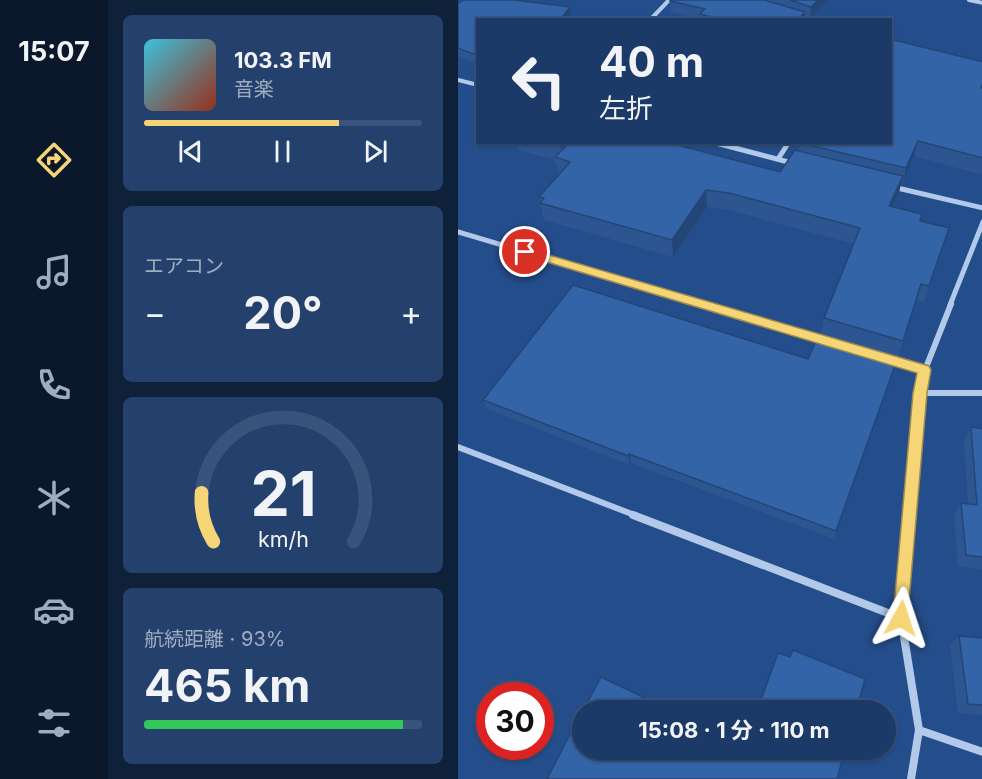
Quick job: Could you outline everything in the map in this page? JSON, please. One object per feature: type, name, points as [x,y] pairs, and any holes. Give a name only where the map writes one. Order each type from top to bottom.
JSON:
[{"type":"street","points":[[652,18],[669,0]]},
{"type":"street","points":[[969,0],[983,3]]},
{"type":"street","points":[[459,82],[476,85]]},
{"type":"street","points":[[720,144],[800,165]]},
{"type":"street","points":[[778,159],[788,144]]},
{"type":"street","points":[[892,186],[983,208]]},
{"type":"street","points":[[911,779],[919,730],[901,618],[920,393],[925,370],[983,222]]},
{"type":"street","points":[[458,232],[834,343]]},
{"type":"street","points":[[879,356],[925,370]]},
{"type":"street","points":[[920,393],[983,393]]},
{"type":"street","points":[[458,447],[901,618]]},
{"type":"street","points":[[919,730],[983,752]]},
{"type":"building","points":[[463,0],[514,0],[570,7],[562,18],[476,18],[476,55],[458,48],[458,3]]},
{"type":"building","points":[[764,0],[805,12],[800,18],[716,18],[700,14],[705,9],[670,1]]},
{"type":"building","points":[[790,0],[818,0],[811,7]]},
{"type":"building","points":[[892,39],[983,62],[981,88],[983,88],[983,158],[918,141],[906,168],[804,144],[892,144]]},
{"type":"building","points":[[555,144],[674,144],[780,172],[795,150],[903,176],[889,206],[922,214],[920,221],[949,228],[929,286],[921,284],[903,341],[824,318],[860,228],[729,193],[706,190],[672,240],[540,203],[544,198],[539,197],[570,162],[555,157],[565,147]]},
{"type":"building","points":[[573,285],[808,359],[819,334],[898,357],[836,531],[629,454],[628,456],[483,400]]},
{"type":"building","points":[[971,427],[983,429],[983,557],[966,555],[961,503],[977,505]]},
{"type":"building","points":[[959,636],[983,638],[983,705],[968,704]]},
{"type":"building","points":[[793,650],[865,679],[859,700],[761,700],[778,653],[790,657]]},
{"type":"building","points":[[601,677],[649,700],[589,700]]},
{"type":"building","points":[[572,730],[572,760],[842,760],[837,779],[547,779]]},
{"type":"route","points":[[525,252],[925,370],[920,393],[901,618]]}]
